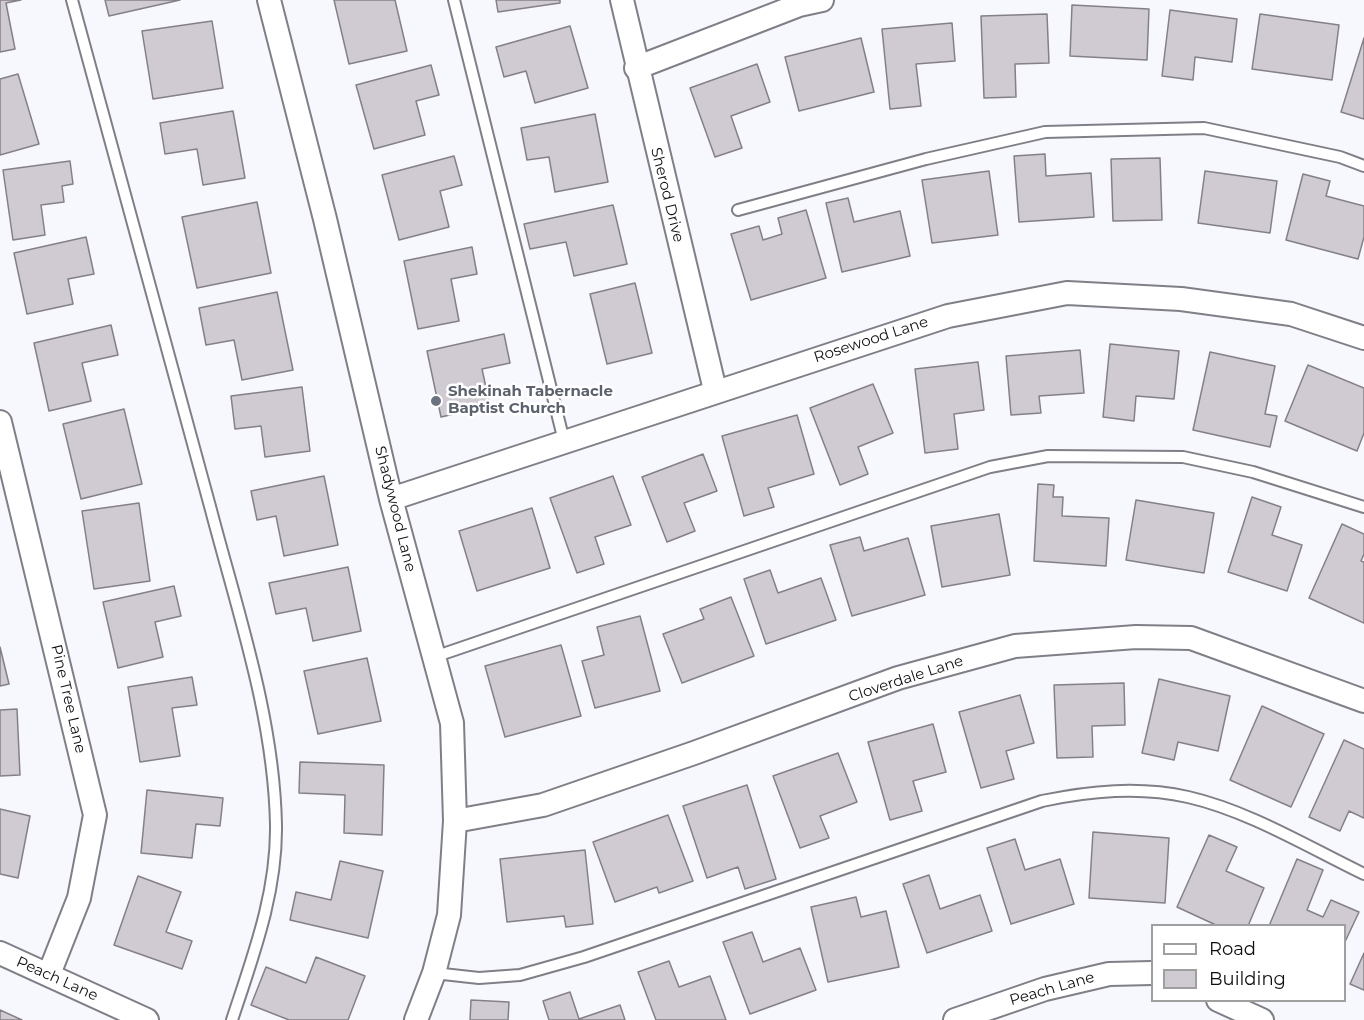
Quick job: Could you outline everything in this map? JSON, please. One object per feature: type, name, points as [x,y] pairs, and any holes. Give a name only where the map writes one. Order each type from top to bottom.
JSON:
[{"type":"street","name":"Shadywood Lane","points":[[269,0],[326,219],[392,499],[452,723],[455,821],[448,915],[434,973],[416,1020]]},
{"type":"street","name":"Sherod Drive","points":[[622,0],[636,68],[715,390]]},
{"type":"street","points":[[636,68],[798,3],[822,0]]},
{"type":"street","name":"Rosewood Lane","points":[[392,499],[715,390],[948,316],[1067,293],[1181,299],[1291,314],[1364,338]]},
{"type":"street","name":"Pine Tree Lane","points":[[0,422],[95,815],[79,898],[49,974]]},
{"type":"street","name":"Cloverdale Lane","points":[[455,821],[543,804],[694,753],[898,678],[1015,646],[1136,638],[1191,638],[1364,701]]},
{"type":"street","name":"Peach Lane","points":[[0,953],[147,1020]]},
{"type":"street","name":"Peach Lane","points":[[955,1020],[1066,984],[1109,974],[1151,973]]},
{"type":"street","points":[[1222,1002],[1262,1020]]},
{"type":"lane","points":[[72,0],[152,287],[252,668],[271,754],[276,826],[273,884],[260,937],[232,1020]]},
{"type":"lane","points":[[454,0],[564,441]]},
{"type":"lane","points":[[738,210],[926,159],[1045,132],[1204,128],[1340,157],[1364,166]]},
{"type":"lane","points":[[434,657],[990,467],[1047,456],[1183,457],[1253,472],[1364,507]]},
{"type":"lane","points":[[434,973],[479,978],[520,975],[617,945],[1042,801],[1088,791],[1134,791],[1187,797],[1233,812],[1364,874]]},
{"type":"building","points":[[0,0],[21,0],[6,3],[15,49],[0,52]]},
{"type":"building","points":[[105,0],[180,0],[109,16]]},
{"type":"building","points":[[334,0],[395,0],[407,51],[349,64]]},
{"type":"building","points":[[496,0],[560,0],[560,3],[498,12]]},
{"type":"building","points":[[1072,5],[1149,9],[1147,60],[1070,56]]},
{"type":"building","points":[[1170,10],[1237,19],[1232,62],[1195,57],[1193,80],[1162,76]]},
{"type":"building","points":[[1047,14],[1049,63],[1015,64],[1016,97],[984,98],[981,16]]},
{"type":"building","points":[[1260,14],[1339,25],[1332,80],[1252,69]]},
{"type":"building","points":[[212,21],[223,88],[153,99],[142,31]]},
{"type":"building","points":[[952,23],[955,61],[916,64],[921,106],[890,109],[882,29]]},
{"type":"building","points":[[570,26],[588,88],[535,103],[526,71],[504,77],[496,47]]},
{"type":"building","points":[[861,38],[874,92],[799,111],[785,57]]},
{"type":"building","points":[[1364,38],[1364,119],[1341,112]]},
{"type":"building","points":[[757,64],[770,102],[731,116],[742,148],[715,157],[690,88]]},
{"type":"building","points":[[431,65],[439,95],[416,101],[425,135],[374,149],[356,85]]},
{"type":"building","points":[[18,74],[39,144],[0,155],[0,79]]},
{"type":"building","points":[[233,111],[245,178],[203,185],[197,149],[165,154],[160,123]]},
{"type":"building","points":[[595,114],[608,182],[555,192],[549,157],[527,160],[521,128]]},
{"type":"building","points":[[1045,154],[1046,176],[1091,173],[1094,217],[1019,222],[1014,156]]},
{"type":"building","points":[[454,156],[462,185],[440,191],[449,227],[399,240],[382,175]]},
{"type":"building","points":[[1160,158],[1162,220],[1113,221],[1111,159]]},
{"type":"building","points":[[70,161],[73,184],[62,186],[64,202],[41,205],[45,235],[13,240],[3,170]]},
{"type":"building","points":[[989,171],[998,235],[932,243],[922,180]]},
{"type":"building","points":[[1205,171],[1277,181],[1270,233],[1198,223]]},
{"type":"building","points":[[1303,174],[1330,181],[1326,196],[1364,206],[1364,237],[1358,259],[1286,240]]},
{"type":"building","points":[[848,198],[854,222],[900,211],[910,256],[842,272],[826,203]]},
{"type":"building","points":[[257,202],[271,273],[197,288],[182,217]]},
{"type":"building","points":[[613,205],[627,264],[574,276],[566,242],[530,249],[524,224]]},
{"type":"building","points":[[806,210],[826,278],[751,300],[731,234],[759,226],[763,240],[782,234],[778,218]]},
{"type":"building","points":[[86,237],[94,274],[68,279],[73,304],[27,314],[14,253]]},
{"type":"building","points":[[472,247],[477,274],[451,279],[459,321],[418,329],[404,261]]},
{"type":"building","points":[[635,283],[652,353],[607,364],[590,294]]},
{"type":"building","points":[[277,292],[293,370],[242,380],[234,340],[206,345],[199,308]]},
{"type":"building","points":[[111,325],[118,355],[82,363],[91,401],[49,411],[34,343]]},
{"type":"building","points":[[504,334],[510,363],[482,369],[490,406],[441,417],[427,351]]},
{"type":"building","points":[[1110,344],[1179,351],[1174,399],[1136,396],[1134,421],[1103,417]]},
{"type":"building","points":[[1080,350],[1084,393],[1039,396],[1041,413],[1011,415],[1006,356]]},
{"type":"building","points":[[1210,352],[1275,366],[1265,414],[1277,416],[1270,447],[1193,430]]},
{"type":"building","points":[[978,362],[984,410],[954,414],[958,449],[925,453],[915,369]]},
{"type":"building","points":[[1308,365],[1364,388],[1364,433],[1357,451],[1285,421]]},
{"type":"building","points":[[873,384],[893,433],[858,447],[868,474],[840,485],[810,408]]},
{"type":"building","points":[[302,387],[310,451],[265,457],[261,426],[235,429],[231,396]]},
{"type":"building","points":[[124,409],[142,484],[81,499],[63,424]]},
{"type":"building","points":[[797,415],[814,474],[768,488],[774,507],[744,516],[722,436]]},
{"type":"building","points":[[703,454],[717,491],[684,503],[695,531],[667,542],[642,477]]},
{"type":"building","points":[[324,476],[338,545],[284,556],[276,516],[257,520],[251,491]]},
{"type":"building","points":[[613,476],[631,525],[595,537],[604,564],[577,573],[550,498]]},
{"type":"building","points":[[1038,484],[1054,485],[1053,497],[1063,497],[1062,516],[1109,518],[1106,566],[1034,561]]},
{"type":"building","points":[[1252,497],[1281,507],[1272,535],[1302,545],[1287,591],[1228,572]]},
{"type":"building","points":[[1136,500],[1214,513],[1204,573],[1126,560]]},
{"type":"building","points":[[139,503],[150,581],[94,589],[82,511]]},
{"type":"building","points":[[532,508],[550,568],[477,591],[459,531]]},
{"type":"building","points":[[999,514],[1010,575],[942,587],[931,526]]},
{"type":"building","points":[[1342,524],[1364,534],[1364,554],[1361,561],[1364,562],[1364,623],[1309,598]]},
{"type":"building","points":[[860,537],[864,551],[908,538],[925,595],[852,616],[830,545]]},
{"type":"building","points":[[348,567],[361,631],[313,641],[306,608],[276,614],[269,583]]},
{"type":"building","points":[[770,570],[778,593],[821,578],[836,620],[766,644],[744,579]]},
{"type":"building","points":[[174,586],[181,616],[155,622],[163,657],[118,668],[103,602]]},
{"type":"building","points":[[731,597],[754,656],[682,683],[663,634],[704,619],[700,609]]},
{"type":"building","points":[[640,616],[660,691],[595,708],[582,661],[604,655],[597,627]]},
{"type":"building","points":[[561,645],[581,716],[505,737],[485,666]]},
{"type":"building","points":[[0,647],[9,684],[0,686]]},
{"type":"building","points":[[367,658],[381,721],[318,734],[304,671]]},
{"type":"building","points":[[192,677],[197,705],[172,708],[180,756],[140,762],[128,687]]},
{"type":"building","points":[[1159,679],[1230,696],[1218,751],[1178,742],[1174,760],[1142,753]]},
{"type":"building","points":[[1124,683],[1125,725],[1092,726],[1093,757],[1057,758],[1054,685]]},
{"type":"building","points":[[1020,695],[1034,743],[1006,751],[1014,779],[981,788],[959,712]]},
{"type":"building","points":[[1262,706],[1324,734],[1291,807],[1230,780]]},
{"type":"building","points":[[17,709],[20,775],[0,776],[0,710]]},
{"type":"building","points":[[933,724],[946,772],[913,781],[922,811],[890,820],[868,742]]},
{"type":"building","points":[[1344,740],[1364,749],[1364,818],[1349,811],[1340,831],[1309,817]]},
{"type":"building","points":[[838,753],[857,802],[820,816],[829,838],[800,848],[773,776]]},
{"type":"building","points":[[300,762],[384,765],[382,835],[344,833],[345,795],[299,793]]},
{"type":"building","points":[[747,785],[776,879],[745,889],[738,867],[707,878],[683,806]]},
{"type":"building","points":[[147,790],[223,798],[220,826],[196,824],[192,858],[141,853]]},
{"type":"building","points":[[0,809],[30,816],[18,878],[0,874]]},
{"type":"building","points":[[668,815],[693,881],[659,893],[657,887],[615,902],[593,842]]},
{"type":"building","points":[[1093,832],[1169,838],[1165,903],[1089,898]]},
{"type":"building","points":[[1209,835],[1237,847],[1226,871],[1264,888],[1249,924],[1214,924],[1177,907]]},
{"type":"building","points":[[1015,839],[1025,870],[1060,859],[1074,904],[1011,924],[987,848]]},
{"type":"building","points":[[585,850],[593,924],[566,927],[564,916],[507,922],[500,859]]},
{"type":"building","points":[[1297,859],[1323,870],[1307,910],[1323,917],[1331,900],[1359,912],[1346,940],[1346,924],[1270,924]]},
{"type":"building","points":[[340,861],[383,871],[368,938],[290,920],[296,892],[331,900]]},
{"type":"building","points":[[929,875],[940,909],[980,895],[992,931],[927,953],[903,884]]},
{"type":"building","points":[[138,876],[181,892],[166,932],[192,941],[182,969],[114,945]]},
{"type":"building","points":[[856,897],[861,917],[886,911],[899,967],[828,982],[811,907]]},
{"type":"building","points":[[752,932],[763,962],[800,948],[816,990],[750,1014],[723,942]]},
{"type":"building","points":[[1364,953],[1364,990],[1350,984]]},
{"type":"building","points":[[316,957],[365,976],[348,1020],[289,1020],[251,1005],[266,967],[306,983]]},
{"type":"building","points":[[669,961],[679,987],[710,976],[726,1020],[656,1020],[638,972]]},
{"type":"building","points":[[570,992],[579,1019],[620,1005],[625,1020],[549,1020],[543,1001]]},
{"type":"building","points":[[471,1000],[509,1002],[508,1020],[470,1020]]},
{"type":"building","points":[[0,1010],[22,1020],[0,1020]]},
{"type":"place","name":"Shekinah Tabernacle Baptist Church","points":[[436,401]]}]
